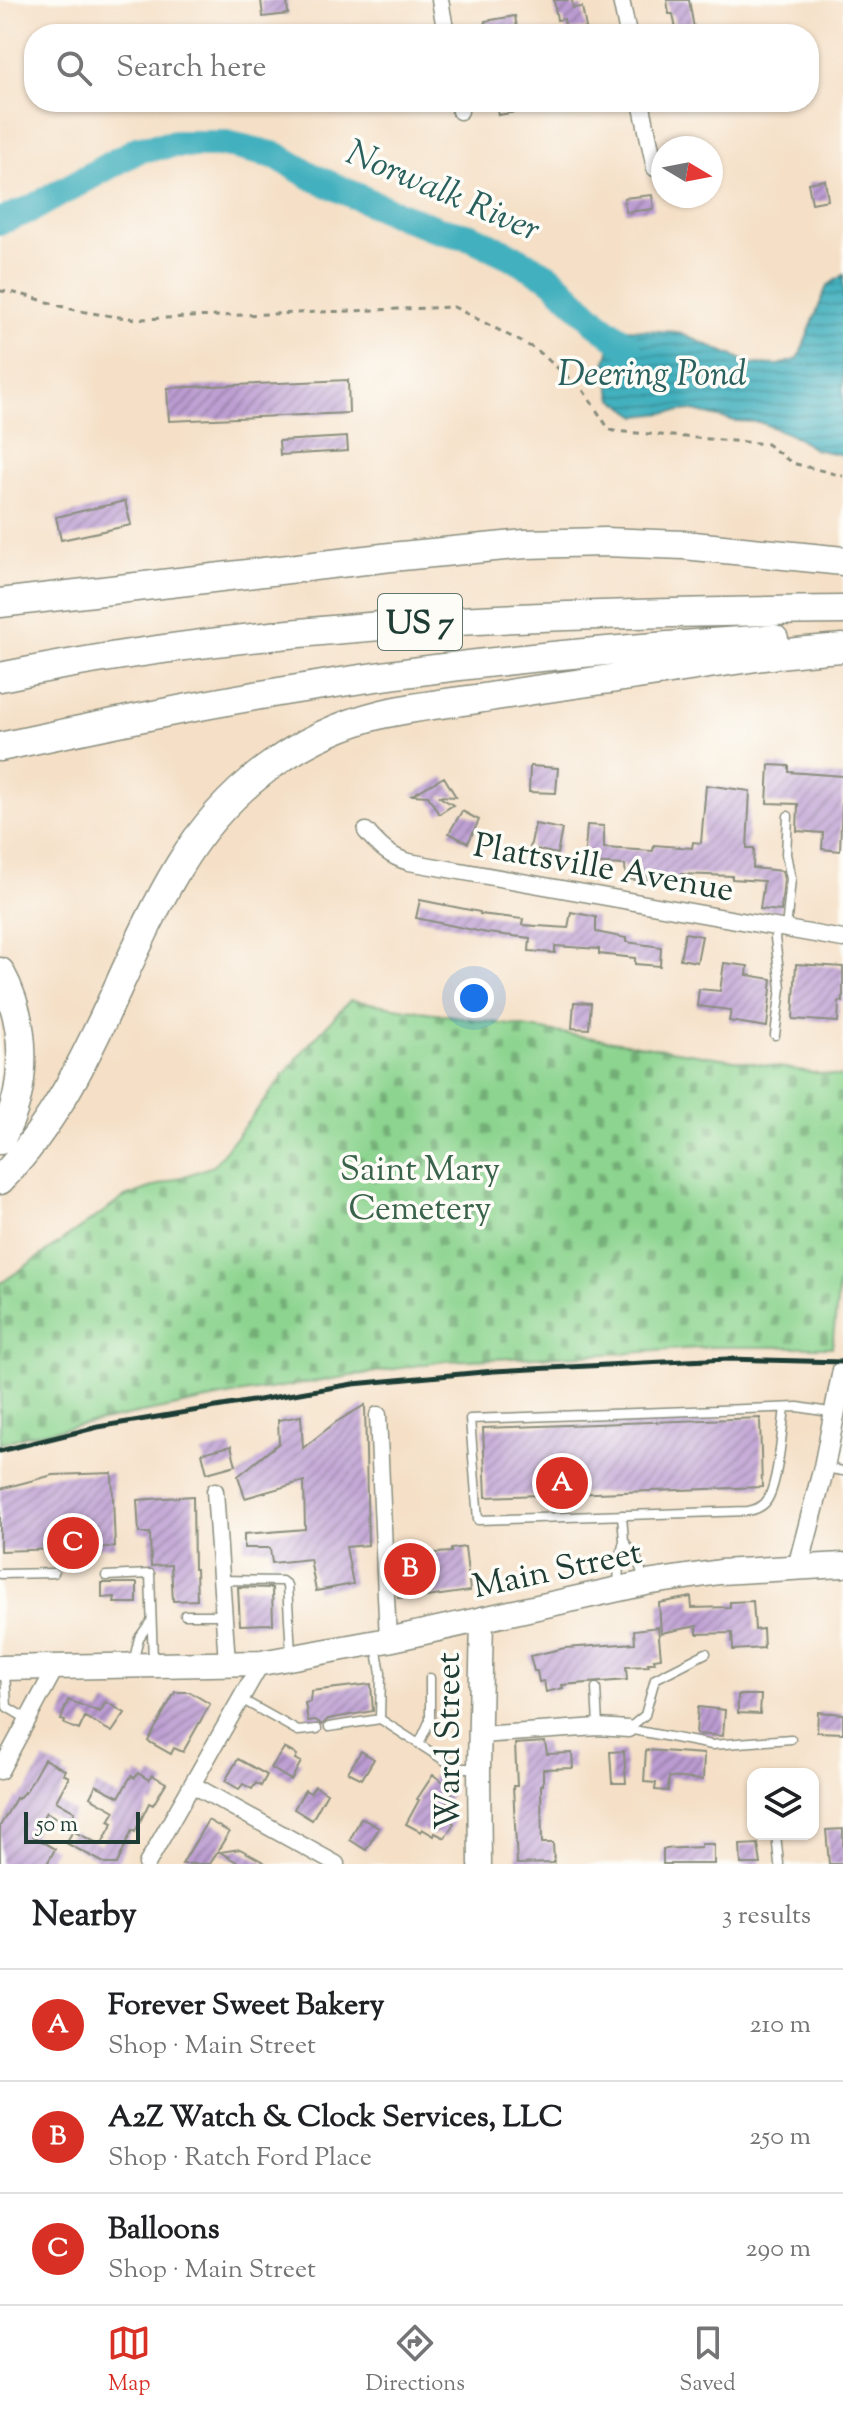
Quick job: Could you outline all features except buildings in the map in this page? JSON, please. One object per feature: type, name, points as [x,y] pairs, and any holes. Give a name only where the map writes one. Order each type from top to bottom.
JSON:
[{"type":"highway","points":[[0,603],[525,544],[605,542],[684,545],[843,561]]},
{"type":"highway","name":"US 7","points":[[0,677],[194,644],[390,624],[558,615],[843,610]]},
{"type":"highway","name":"US 7","points":[[0,747],[308,687],[393,675],[648,647],[843,635]]},
{"type":"highway","points":[[0,1180],[31,1146],[57,1107],[152,917],[193,846],[223,807],[278,760],[338,728],[404,709],[773,655],[843,648]]},
{"type":"highway","points":[[0,972],[14,1004],[22,1053],[17,1095],[0,1140]]},
{"type":"main road","name":"Main Street","points":[[2,1668],[261,1663],[646,1583],[720,1572],[843,1565]]},
{"type":"main road","name":"Ward Street","points":[[480,1864],[482,1618]]},
{"type":"street","points":[[440,0],[444,24]]},
{"type":"street","points":[[621,0],[626,24]]},
{"type":"street","points":[[643,112],[651,149]]},
{"type":"street","name":"Plattsville Avenue","points":[[366,831],[387,853],[409,862],[843,939]]},
{"type":"street","points":[[798,1567],[834,1469],[843,1370]]},
{"type":"street","points":[[378,1415],[382,1640]]},
{"type":"street","points":[[215,1491],[227,1662]]},
{"type":"street","points":[[147,1864],[261,1663]]},
{"type":"street","points":[[0,1771],[56,1667]]},
{"type":"street","points":[[480,1735],[598,1727],[628,1729]]},
{"type":"street","points":[[193,1785],[336,1864]]},
{"type":"lane","points":[[775,1035],[781,988],[775,938],[782,928],[791,879],[786,854],[788,816]]},
{"type":"lane","points":[[785,1408],[773,1490],[759,1508],[748,1511],[478,1520],[470,1419],[785,1408],[812,1408],[839,1401]]},
{"type":"lane","points":[[618,1588],[624,1541],[622,1515]]},
{"type":"lane","points":[[624,1541],[637,1559],[646,1583]]},
{"type":"lane","points":[[0,1574],[54,1573]]},
{"type":"lane","points":[[106,1576],[150,1574],[152,1620],[142,1665]]},
{"type":"lane","points":[[221,1580],[282,1581],[287,1585],[291,1657]]},
{"type":"lane","points":[[185,1615],[224,1615]]},
{"type":"lane","points":[[142,1665],[139,1638],[152,1620]]},
{"type":"lane","points":[[380,1719],[382,1640]]},
{"type":"lane","points":[[628,1729],[645,1715],[655,1679],[706,1653]]},
{"type":"lane","points":[[2,1668],[7,1707],[28,1720]]},
{"type":"lane","points":[[419,1744],[430,1720],[430,1678]]},
{"type":"lane","points":[[596,1688],[598,1727]]},
{"type":"lane","points":[[241,1699],[298,1731],[317,1729]]},
{"type":"lane","points":[[329,1727],[380,1719],[456,1768],[479,1768]]},
{"type":"lane","points":[[628,1729],[712,1745],[791,1739]]},
{"type":"lane","points":[[777,1840],[779,1864]]},
{"type":"path","points":[[0,291],[74,310],[138,319],[454,307],[537,350],[575,381],[609,429],[767,444],[792,463],[843,476]]},
{"type":"green space","name":"Saint Mary Cemetery","points":[[350,1000],[843,1077],[843,1250],[832,1347],[712,1347],[445,1361],[238,1394],[25,1436],[0,1444],[0,1284],[125,1197],[213,1166],[304,1050]]},
{"type":"water","name":"Deering Pond","points":[[843,275],[843,455],[814,449],[794,436],[759,422],[735,421],[690,410],[638,416],[613,399],[603,372],[610,347],[597,323],[608,318],[625,329],[677,332],[752,364],[779,365],[798,359],[827,286]]},
{"type":"waterway","name":"Norwalk River","points":[[0,221],[31,209],[139,149],[175,144],[227,144],[277,156],[313,177],[392,212],[439,230],[471,237],[509,255],[552,279],[597,323],[627,345]]},
{"type":"railway","points":[[0,1451],[98,1427],[353,1384],[494,1371],[728,1359],[843,1362]]},
{"type":"place","name":"Forever Sweet Bakery","points":[[562,1483]]},
{"type":"place","name":"Balloons","points":[[73,1543]]},
{"type":"place","name":"A2Z Watch & Clock Services, LLC","points":[[410,1569]]}]
